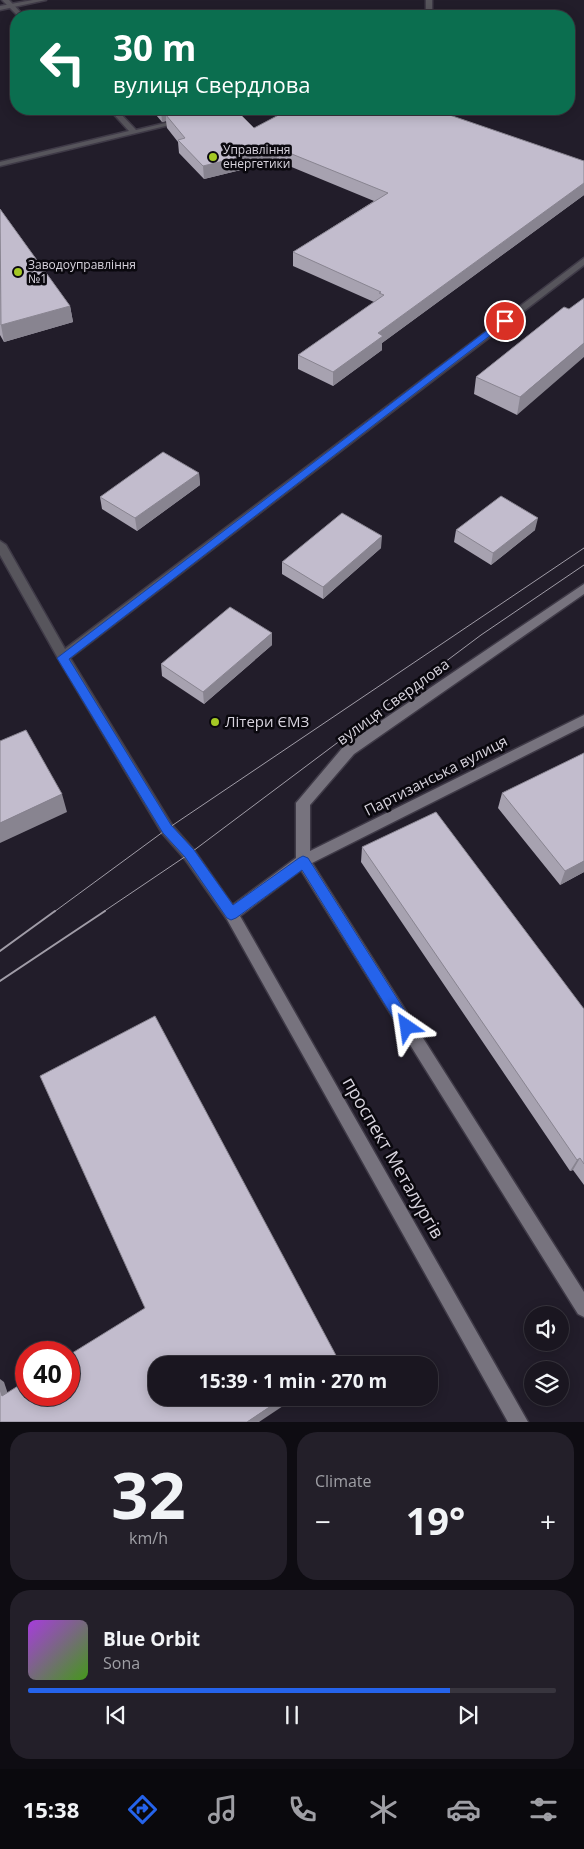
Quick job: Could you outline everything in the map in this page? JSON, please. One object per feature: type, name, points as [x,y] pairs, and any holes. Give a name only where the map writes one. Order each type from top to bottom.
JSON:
[{"type":"street","points":[[5,0],[15,10]]},
{"type":"street","points":[[0,8],[43,0]]},
{"type":"street","points":[[118,115],[134,132]]},
{"type":"street","points":[[0,164],[190,119]]},
{"type":"street","points":[[63,658],[584,261]]},
{"type":"street","points":[[0,545],[63,658],[167,829],[189,854],[231,914],[303,861],[584,1308]]},
{"type":"street","name":"вулиця Свердлова","points":[[303,861],[303,803],[349,750],[584,588]]},
{"type":"street","name":"Партизанська вулиця","points":[[303,861],[584,720]]},
{"type":"street","name":"проспект Металургів","points":[[231,914],[519,1422]]},
{"type":"building","points":[[166,115],[241,115],[254,128],[279,115],[450,115],[584,161],[584,183],[378,333],[383,336],[333,372],[298,355],[384,295],[293,252],[388,193],[277,148],[203,166],[178,140],[185,138]]},
{"type":"building","name":"Заводоуправління №1","points":[[0,209],[70,306],[1,325]]},
{"type":"building","points":[[584,298],[584,343],[520,397],[476,377],[564,307],[569,309]]},
{"type":"building","points":[[163,452],[199,473],[135,518],[100,497]]},
{"type":"building","points":[[501,496],[538,518],[493,553],[456,530]]},
{"type":"building","points":[[342,513],[382,536],[323,587],[282,562]]},
{"type":"building","points":[[230,607],[272,633],[203,692],[161,664]]},
{"type":"building","points":[[26,730],[62,794],[0,823],[0,741]]},
{"type":"building","points":[[584,753],[584,861],[565,871],[502,793]]},
{"type":"building","points":[[436,812],[584,1009],[584,1164],[580,1158],[577,1160],[362,847]]},
{"type":"building","points":[[155,1016],[336,1356],[148,1356],[148,1406],[271,1406],[247,1422],[0,1422],[0,1389],[2,1396],[15,1388],[15,1406],[80,1406],[80,1348],[145,1308],[40,1076]]},
{"type":"tram line","points":[[54,912],[167,829],[584,548]]},
{"type":"tram line","points":[[103,912],[189,854],[481,635],[584,565]]},
{"type":"tram line","points":[[0,951],[55,911]]},
{"type":"tram line","points":[[0,981],[105,911]]},
{"type":"place","name":"Управління енергетики","points":[[213,157]]},
{"type":"place","name":"Заводоуправління №1","points":[[18,272]]},
{"type":"place","name":"Літери ЄМЗ","points":[[215,722]]},
{"type":"route","points":[[407,1027],[303,861],[231,914],[189,854],[167,829],[63,658],[505,321]]}]
